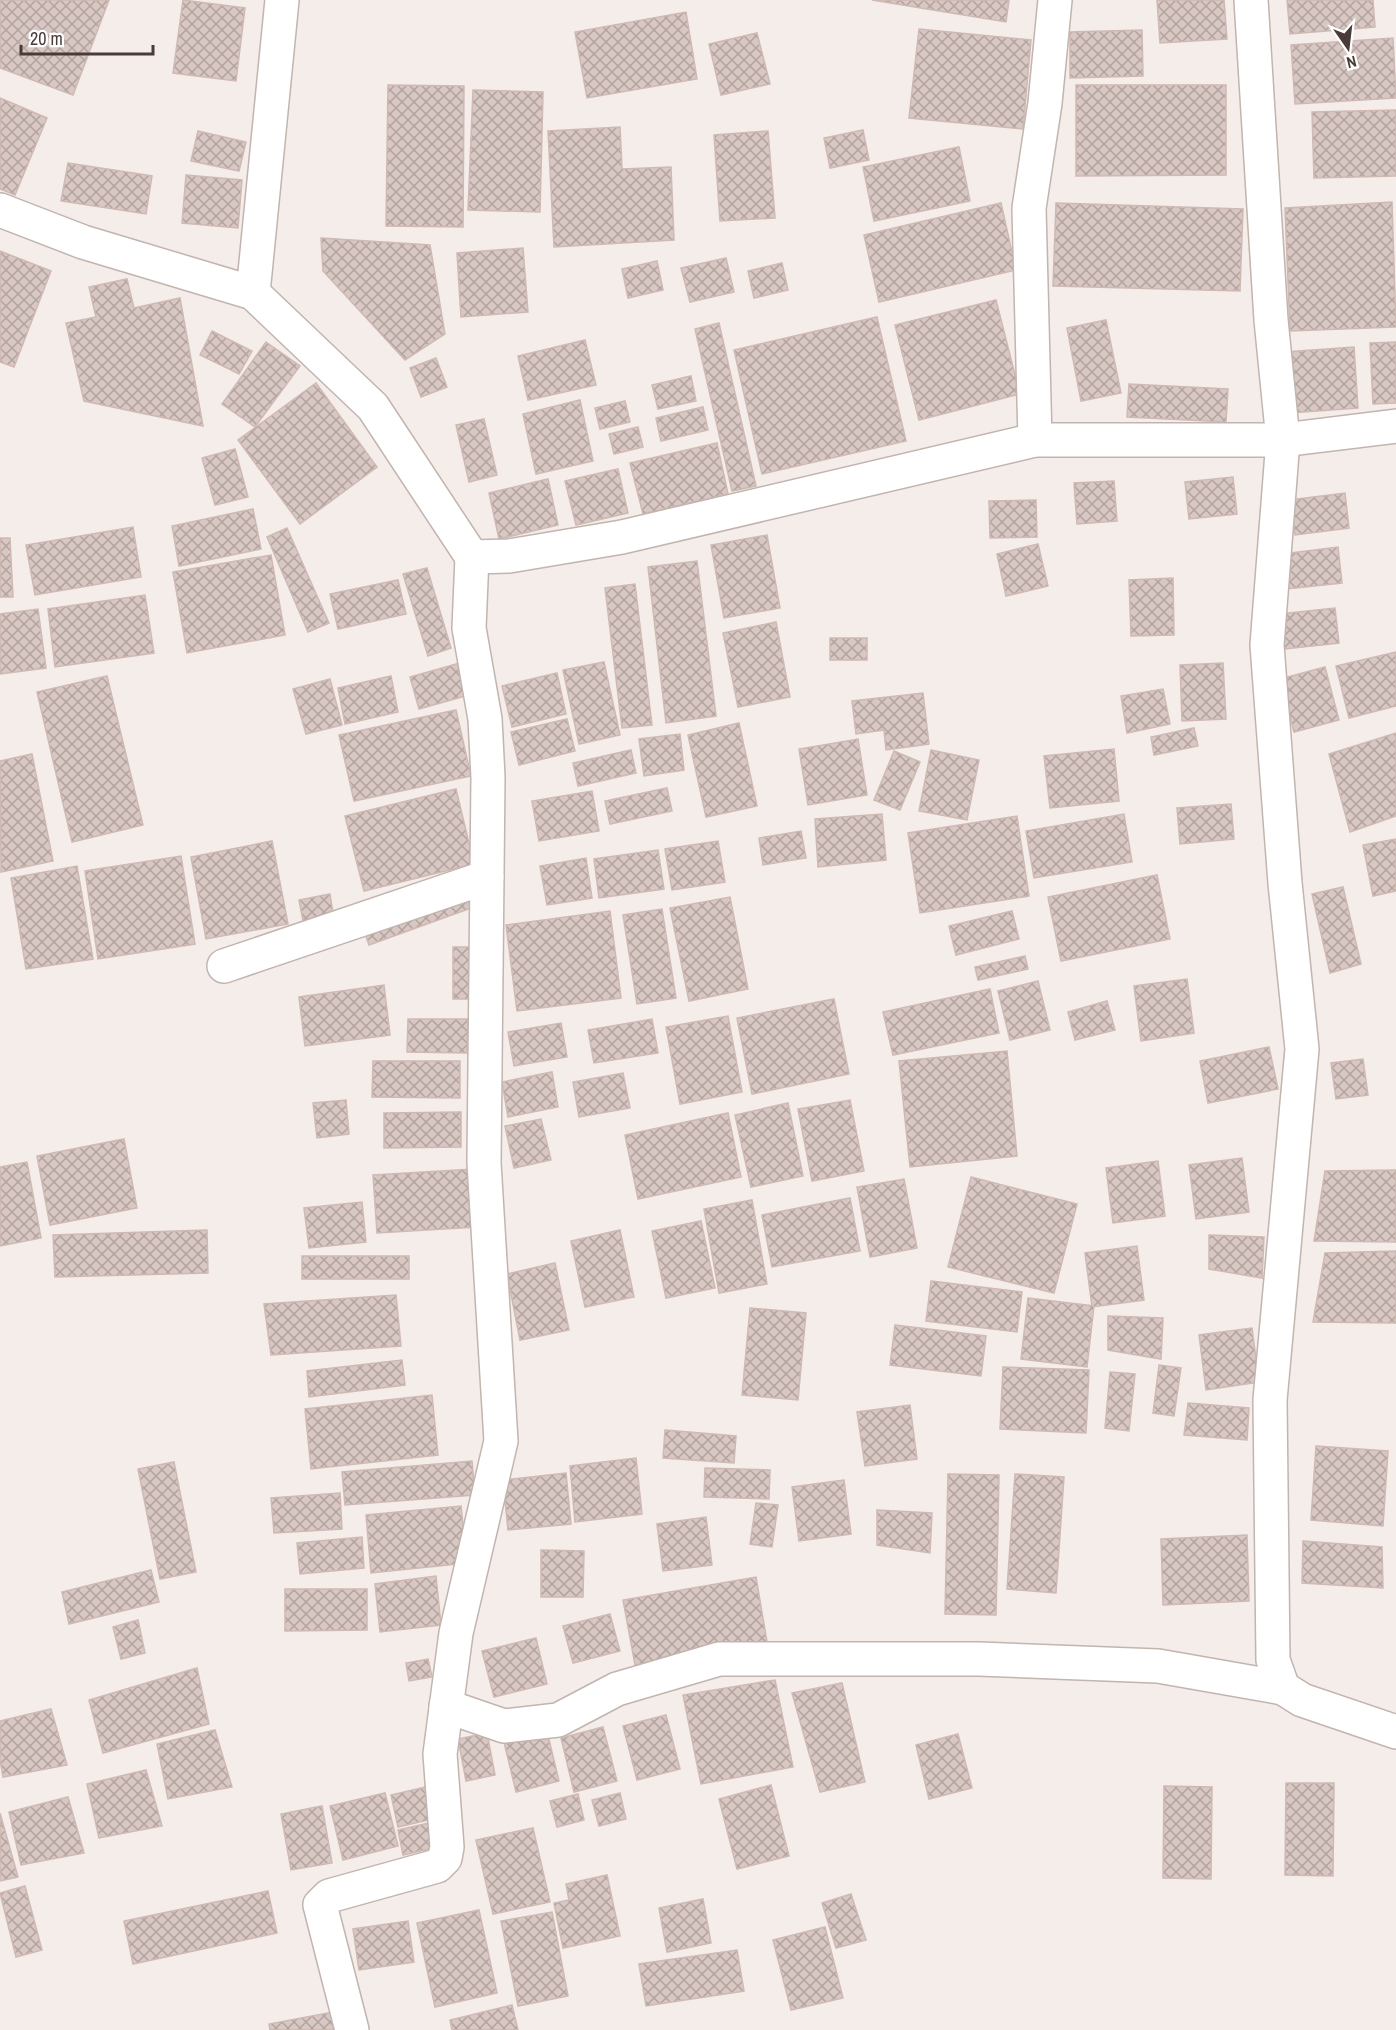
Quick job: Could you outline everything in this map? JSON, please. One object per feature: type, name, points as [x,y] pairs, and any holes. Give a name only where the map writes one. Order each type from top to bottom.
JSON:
[{"type":"street","points":[[253,293],[282,0]]},
{"type":"street","points":[[1035,440],[1029,208],[1045,103],[1055,0]]},
{"type":"street","points":[[1251,0],[1271,320],[1283,440],[1267,645],[1285,883],[1302,1049],[1270,1400],[1273,1660],[1283,1688]]},
{"type":"street","points":[[0,210],[84,242],[253,293],[373,407],[472,557],[469,628],[485,718],[487,877],[484,1163],[501,1441],[456,1633],[446,1706],[440,1754],[447,1847],[445,1858],[437,1866],[329,1896],[320,1905],[352,2030]]},
{"type":"street","points":[[472,557],[508,556],[622,537],[1035,440],[1283,440],[1396,426]]},
{"type":"street","points":[[224,966],[487,877]]},
{"type":"street","points":[[446,1706],[504,1726],[558,1720],[617,1689],[719,1659],[978,1659],[1158,1666],[1283,1688],[1302,1700],[1396,1732]]},
{"type":"building","points":[[0,0],[109,0],[73,95],[0,68]]},
{"type":"building","points":[[183,0],[245,8],[236,81],[173,73]]},
{"type":"building","points":[[872,0],[1009,0],[1006,22]]},
{"type":"building","points":[[1157,0],[1224,0],[1227,39],[1160,43]]},
{"type":"building","points":[[1287,0],[1373,0],[1375,27],[1290,34]]},
{"type":"building","points":[[686,12],[697,79],[587,98],[575,32]]},
{"type":"building","points":[[919,29],[1031,40],[1023,129],[909,118]]},
{"type":"building","points":[[1142,30],[1143,76],[1070,78],[1070,32]]},
{"type":"building","points":[[757,33],[770,84],[721,95],[709,44]]},
{"type":"building","points":[[1393,38],[1396,98],[1295,104],[1291,45]]},
{"type":"building","points":[[388,85],[464,86],[463,227],[386,226]]},
{"type":"building","points":[[1076,85],[1226,85],[1226,175],[1076,176]]},
{"type":"building","points":[[473,90],[543,92],[540,212],[468,210]]},
{"type":"building","points":[[0,98],[47,118],[15,195],[0,189]]},
{"type":"building","points":[[1396,110],[1396,176],[1314,178],[1312,112]]},
{"type":"building","points":[[620,127],[622,169],[671,167],[674,240],[554,247],[548,131]]},
{"type":"building","points":[[863,130],[869,160],[830,168],[824,138]]},
{"type":"building","points":[[198,131],[246,142],[239,171],[191,161]]},
{"type":"building","points":[[768,131],[775,218],[720,221],[714,135]]},
{"type":"building","points":[[959,147],[970,201],[874,221],[863,167]]},
{"type":"building","points":[[68,163],[152,176],[146,214],[61,201]]},
{"type":"building","points":[[186,175],[242,180],[238,228],[182,223]]},
{"type":"building","points":[[1392,202],[1396,327],[1290,331],[1285,208]]},
{"type":"building","points":[[1001,203],[1016,270],[879,302],[864,235]]},
{"type":"building","points":[[1056,203],[1243,209],[1240,291],[1053,286]]},
{"type":"building","points":[[321,238],[430,245],[445,334],[405,360],[323,271]]},
{"type":"building","points":[[523,248],[528,312],[461,317],[457,253]]},
{"type":"building","points":[[0,251],[51,271],[14,367],[0,362]]},
{"type":"building","points":[[726,258],[734,292],[690,302],[681,268]]},
{"type":"building","points":[[657,261],[663,290],[628,298],[622,269]]},
{"type":"building","points":[[782,263],[788,290],[754,298],[748,271]]},
{"type":"building","points":[[127,279],[134,308],[180,298],[203,426],[84,401],[66,323],[96,317],[89,287]]},
{"type":"building","points":[[996,300],[1020,394],[919,420],[895,325]]},
{"type":"building","points":[[877,317],[906,441],[762,474],[734,350]]},
{"type":"building","points":[[1106,320],[1121,393],[1081,401],[1067,328]]},
{"type":"building","points":[[719,323],[756,486],[732,491],[695,329]]},
{"type":"building","points":[[212,331],[252,351],[239,374],[200,355]]},
{"type":"building","points":[[585,340],[596,385],[528,400],[518,356]]},
{"type":"building","points":[[266,342],[300,366],[255,427],[222,404]]},
{"type":"building","points":[[1396,342],[1396,403],[1373,404],[1370,343]]},
{"type":"building","points":[[1354,347],[1358,408],[1290,413],[1285,352]]},
{"type":"building","points":[[436,358],[447,387],[421,397],[410,368]]},
{"type":"building","points":[[691,376],[696,401],[658,409],[652,385]]},
{"type":"building","points":[[316,383],[377,467],[300,524],[238,440]]},
{"type":"building","points":[[1129,384],[1228,389],[1226,422],[1127,417]]},
{"type":"building","points":[[580,400],[593,461],[536,474],[523,414]]},
{"type":"building","points":[[625,401],[630,422],[600,429],[595,408]]},
{"type":"building","points":[[703,407],[708,430],[661,441],[656,418]]},
{"type":"building","points":[[484,419],[497,475],[469,482],[456,425]]},
{"type":"building","points":[[638,427],[643,447],[614,454],[609,434]]},
{"type":"building","points":[[717,443],[728,494],[643,514],[630,463]]},
{"type":"building","points":[[235,449],[248,497],[215,505],[202,458]]},
{"type":"building","points":[[618,469],[628,513],[576,525],[565,481]]},
{"type":"building","points":[[1233,477],[1237,514],[1189,519],[1185,482]]},
{"type":"building","points":[[548,479],[558,525],[499,539],[489,493]]},
{"type":"building","points":[[1114,481],[1117,521],[1077,524],[1074,483]]},
{"type":"building","points":[[1345,493],[1349,528],[1295,535],[1290,500]]},
{"type":"building","points":[[1036,500],[1037,537],[990,538],[989,501]]},
{"type":"building","points":[[253,509],[261,549],[179,566],[172,526]]},
{"type":"building","points":[[133,527],[141,577],[35,595],[26,545]]},
{"type":"building","points":[[287,528],[329,623],[308,632],[267,537]]},
{"type":"building","points":[[767,535],[780,608],[724,618],[711,545]]},
{"type":"building","points":[[0,538],[10,538],[13,597],[0,597]]},
{"type":"building","points":[[1038,544],[1048,586],[1006,596],[997,554]]},
{"type":"building","points":[[1338,547],[1342,583],[1287,589],[1283,554]]},
{"type":"building","points":[[271,555],[285,635],[187,653],[173,572]]},
{"type":"building","points":[[697,561],[716,716],[666,723],[648,567]]},
{"type":"building","points":[[427,568],[451,648],[428,656],[403,574]]},
{"type":"building","points":[[1173,578],[1174,635],[1131,636],[1129,580]]},
{"type":"building","points":[[398,580],[406,614],[338,629],[330,594]]},
{"type":"building","points":[[635,584],[652,725],[622,728],[605,588]]},
{"type":"building","points":[[145,595],[154,653],[55,667],[48,609]]},
{"type":"building","points":[[1335,608],[1339,643],[1285,649],[1280,614]]},
{"type":"building","points":[[38,609],[46,668],[0,674],[0,614]]},
{"type":"building","points":[[776,622],[790,697],[738,707],[723,633]]},
{"type":"building","points":[[830,638],[867,638],[867,660],[830,660]]},
{"type":"building","points":[[1396,652],[1396,706],[1349,718],[1336,666]]},
{"type":"building","points":[[467,661],[476,693],[419,709],[410,677]]},
{"type":"building","points":[[604,662],[620,735],[579,744],[563,670]]},
{"type":"building","points":[[1223,663],[1226,719],[1182,721],[1180,665]]},
{"type":"building","points":[[1325,667],[1339,720],[1294,732],[1280,679]]},
{"type":"building","points":[[557,673],[566,714],[512,727],[502,686]]},
{"type":"building","points":[[107,676],[143,825],[72,842],[37,692]]},
{"type":"building","points":[[391,676],[398,712],[345,724],[338,688]]},
{"type":"building","points":[[330,679],[342,725],[306,734],[293,689]]},
{"type":"building","points":[[1163,689],[1170,724],[1127,733],[1121,696]]},
{"type":"building","points":[[923,693],[929,744],[886,750],[884,730],[856,734],[852,701]]},
{"type":"building","points":[[456,710],[471,776],[354,801],[339,735]]},
{"type":"building","points":[[567,719],[575,751],[519,765],[511,732]]},
{"type":"building","points":[[739,723],[757,806],[706,817],[688,735]]},
{"type":"building","points":[[1194,728],[1198,746],[1154,755],[1151,737]]},
{"type":"building","points":[[1396,733],[1396,816],[1350,832],[1329,754]]},
{"type":"building","points":[[680,734],[684,770],[644,776],[639,739]]},
{"type":"building","points":[[858,739],[867,795],[808,805],[799,749]]},
{"type":"building","points":[[1114,749],[1119,801],[1050,808],[1044,756]]},
{"type":"building","points":[[631,750],[636,773],[578,786],[573,763]]},
{"type":"building","points":[[931,750],[979,760],[967,820],[919,811]]},
{"type":"building","points":[[894,751],[920,762],[900,810],[874,800]]},
{"type":"building","points":[[32,754],[53,861],[1,872],[0,761]]},
{"type":"building","points":[[667,788],[672,811],[610,824],[605,801]]},
{"type":"building","points":[[456,789],[474,864],[364,891],[345,816]]},
{"type":"building","points":[[592,791],[599,831],[539,841],[532,801]]},
{"type":"building","points":[[1231,804],[1234,839],[1180,844],[1177,808]]},
{"type":"building","points":[[882,814],[886,860],[818,867],[815,819]]},
{"type":"building","points":[[1124,814],[1132,862],[1034,878],[1026,831]]},
{"type":"building","points":[[1017,816],[1029,896],[920,913],[908,833]]},
{"type":"building","points":[[801,831],[806,858],[763,865],[759,838]]},
{"type":"building","points":[[1396,839],[1396,891],[1373,896],[1363,845]]},
{"type":"building","points":[[272,841],[288,924],[206,939],[191,857]]},
{"type":"building","points":[[718,841],[725,882],[672,890],[665,849]]},
{"type":"building","points":[[658,850],[664,889],[599,898],[594,859]]},
{"type":"building","points":[[181,856],[195,944],[98,959],[85,871]]},
{"type":"building","points":[[586,858],[592,898],[547,905],[540,866]]},
{"type":"building","points":[[77,866],[93,959],[26,969],[11,878]]},
{"type":"building","points":[[1157,875],[1170,939],[1061,961],[1048,897]]},
{"type":"building","points":[[463,885],[471,908],[369,945],[361,922]]},
{"type":"building","points":[[1343,887],[1361,964],[1330,973],[1312,894]]},
{"type":"building","points":[[330,894],[335,926],[305,931],[299,900]]},
{"type":"building","points":[[730,897],[748,989],[689,1001],[670,908]]},
{"type":"building","points":[[662,909],[676,998],[637,1004],[623,915]]},
{"type":"building","points":[[610,911],[621,998],[517,1011],[506,925]]},
{"type":"building","points":[[1012,911],[1019,939],[956,955],[949,926]]},
{"type":"building","points":[[453,947],[477,947],[477,999],[453,999]]},
{"type":"building","points":[[1025,956],[1028,969],[978,980],[975,967]]},
{"type":"building","points":[[1187,979],[1194,1033],[1141,1041],[1134,986]]},
{"type":"building","points":[[1038,981],[1050,1030],[1010,1040],[998,991]]},
{"type":"building","points":[[384,985],[390,1035],[305,1046],[299,997]]},
{"type":"building","points":[[990,989],[999,1033],[893,1055],[883,1012]]},
{"type":"building","points":[[834,999],[849,1074],[752,1094],[737,1018]]},
{"type":"building","points":[[1107,1001],[1115,1030],[1075,1040],[1068,1012]]},
{"type":"building","points":[[728,1016],[742,1092],[680,1104],[666,1027]]},
{"type":"building","points":[[408,1019],[468,1019],[467,1053],[407,1052]]},
{"type":"building","points":[[652,1019],[658,1053],[594,1063],[588,1030]]},
{"type":"building","points":[[561,1023],[567,1057],[514,1066],[508,1032]]},
{"type":"building","points":[[1269,1047],[1278,1089],[1208,1103],[1200,1061]]},
{"type":"building","points":[[1007,1051],[1017,1156],[910,1167],[899,1061]]},
{"type":"building","points":[[1363,1059],[1368,1095],[1336,1099],[1331,1063]]},
{"type":"building","points":[[373,1061],[460,1061],[460,1098],[372,1097]]},
{"type":"building","points":[[552,1072],[558,1107],[508,1117],[502,1082]]},
{"type":"building","points":[[623,1073],[630,1108],[579,1117],[573,1082]]},
{"type":"building","points":[[346,1100],[349,1134],[317,1138],[313,1103]]},
{"type":"building","points":[[850,1100],[864,1171],[812,1181],[798,1109]]},
{"type":"building","points":[[788,1103],[803,1176],[751,1187],[735,1115]]},
{"type":"building","points":[[461,1112],[461,1147],[384,1148],[384,1113]]},
{"type":"building","points":[[728,1113],[741,1177],[638,1199],[625,1135]]},
{"type":"building","points":[[541,1119],[551,1160],[514,1168],[505,1126]]},
{"type":"building","points":[[124,1139],[137,1208],[50,1225],[37,1156]]},
{"type":"building","points":[[1242,1158],[1249,1212],[1196,1219],[1189,1165]]},
{"type":"building","points":[[1158,1161],[1165,1216],[1113,1223],[1106,1168]]},
{"type":"building","points":[[27,1162],[41,1238],[0,1246],[0,1167]]},
{"type":"building","points":[[474,1169],[477,1227],[377,1233],[373,1175]]},
{"type":"building","points":[[1396,1170],[1396,1242],[1314,1241],[1325,1171]]},
{"type":"building","points":[[971,1177],[1077,1204],[1054,1293],[948,1267]]},
{"type":"building","points":[[904,1179],[917,1248],[870,1257],[857,1187]]},
{"type":"building","points":[[850,1198],[860,1251],[772,1267],[762,1215]]},
{"type":"building","points":[[752,1200],[767,1284],[719,1293],[704,1209]]},
{"type":"building","points":[[362,1202],[366,1242],[309,1248],[304,1208]]},
{"type":"building","points":[[701,1221],[715,1288],[666,1298],[652,1231]]},
{"type":"building","points":[[207,1230],[208,1273],[55,1277],[53,1235]]},
{"type":"building","points":[[620,1230],[634,1297],[585,1307],[571,1241]]},
{"type":"building","points":[[1209,1235],[1264,1237],[1262,1278],[1209,1269]]},
{"type":"building","points":[[1137,1246],[1144,1300],[1092,1307],[1085,1253]]},
{"type":"building","points":[[1396,1251],[1396,1323],[1313,1322],[1325,1253]]},
{"type":"building","points":[[302,1256],[409,1256],[409,1279],[302,1279]]},
{"type":"building","points":[[555,1263],[569,1330],[520,1340],[507,1274]]},
{"type":"building","points":[[931,1281],[1022,1292],[1017,1332],[926,1321]]},
{"type":"building","points":[[396,1295],[401,1346],[271,1355],[264,1304]]},
{"type":"building","points":[[1028,1298],[1094,1306],[1087,1367],[1021,1359]]},
{"type":"building","points":[[750,1308],[806,1313],[798,1400],[742,1395]]},
{"type":"building","points":[[1108,1316],[1163,1318],[1161,1359],[1108,1350]]},
{"type":"building","points":[[895,1325],[986,1336],[981,1376],[890,1365]]},
{"type":"building","points":[[1252,1328],[1259,1382],[1206,1390],[1199,1335]]},
{"type":"building","points":[[402,1360],[405,1385],[309,1397],[307,1371]]},
{"type":"building","points":[[1159,1365],[1181,1368],[1174,1416],[1153,1413]]},
{"type":"building","points":[[1003,1367],[1089,1370],[1086,1433],[1000,1429]]},
{"type":"building","points":[[1110,1372],[1135,1374],[1129,1431],[1105,1428]]},
{"type":"building","points":[[432,1395],[438,1455],[311,1469],[305,1409]]},
{"type":"building","points":[[1188,1403],[1249,1408],[1247,1440],[1184,1435]]},
{"type":"building","points":[[910,1405],[917,1459],[865,1466],[857,1412]]},
{"type":"building","points":[[665,1430],[736,1436],[734,1463],[663,1458]]},
{"type":"building","points":[[1316,1446],[1388,1451],[1383,1526],[1311,1520]]},
{"type":"building","points":[[636,1458],[642,1514],[575,1522],[570,1466]]},
{"type":"building","points":[[472,1461],[475,1495],[345,1505],[342,1472]]},
{"type":"building","points":[[174,1462],[196,1572],[160,1579],[138,1469]]},
{"type":"building","points":[[705,1468],[770,1470],[769,1499],[704,1497]]},
{"type":"building","points":[[566,1473],[571,1524],[508,1530],[503,1480]]},
{"type":"building","points":[[948,1474],[999,1475],[996,1615],[945,1614]]},
{"type":"building","points":[[1015,1474],[1064,1477],[1056,1593],[1007,1589]]},
{"type":"building","points":[[844,1480],[851,1534],[799,1541],[792,1487]]},
{"type":"building","points":[[340,1493],[342,1529],[274,1533],[271,1498]]},
{"type":"building","points":[[756,1503],[778,1505],[772,1547],[750,1544]]},
{"type":"building","points":[[461,1506],[467,1563],[371,1573],[366,1515]]},
{"type":"building","points":[[877,1510],[932,1513],[930,1553],[877,1545]]},
{"type":"building","points":[[706,1517],[712,1565],[663,1571],[657,1524]]},
{"type":"building","points":[[1247,1535],[1249,1601],[1163,1605],[1161,1539]]},
{"type":"building","points":[[362,1537],[364,1568],[300,1574],[297,1543]]},
{"type":"building","points":[[1303,1541],[1382,1547],[1383,1588],[1302,1583]]},
{"type":"building","points":[[541,1550],[584,1551],[583,1597],[541,1597]]},
{"type":"building","points":[[151,1570],[159,1602],[69,1624],[62,1592]]},
{"type":"building","points":[[436,1576],[441,1625],[380,1632],[375,1584]]},
{"type":"building","points":[[756,1577],[767,1642],[635,1665],[623,1600]]},
{"type":"building","points":[[285,1589],[367,1589],[367,1630],[285,1631]]},
{"type":"building","points":[[610,1614],[620,1651],[573,1663],[563,1626]]},
{"type":"building","points":[[138,1620],[145,1653],[121,1659],[113,1627]]},
{"type":"building","points":[[536,1638],[547,1684],[494,1697],[482,1651]]},
{"type":"building","points":[[428,1659],[432,1677],[409,1681],[406,1663]]},
{"type":"building","points":[[197,1668],[209,1724],[103,1753],[89,1700]]},
{"type":"building","points":[[775,1680],[793,1767],[701,1784],[683,1695]]},
{"type":"building","points":[[842,1683],[865,1782],[820,1792],[792,1693]]},
{"type":"building","points":[[51,1709],[67,1765],[3,1777],[0,1760],[0,1721]]},
{"type":"building","points":[[666,1715],[680,1769],[637,1780],[623,1726]]},
{"type":"building","points":[[546,1727],[559,1781],[516,1792],[503,1738]]},
{"type":"building","points":[[603,1727],[617,1781],[574,1792],[561,1738]]},
{"type":"building","points":[[215,1730],[232,1787],[168,1799],[157,1744]]},
{"type":"building","points":[[487,1733],[495,1775],[466,1781],[458,1739]]},
{"type":"building","points":[[958,1734],[972,1788],[929,1799],[916,1745]]},
{"type":"building","points":[[146,1770],[162,1826],[99,1838],[87,1784]]},
{"type":"building","points":[[1286,1783],[1334,1783],[1333,1876],[1285,1875]]},
{"type":"building","points":[[771,1785],[789,1856],[737,1869],[719,1799]]},
{"type":"building","points":[[430,1786],[437,1818],[398,1827],[391,1795]]},
{"type":"building","points":[[1164,1786],[1212,1787],[1211,1879],[1163,1878]]},
{"type":"building","points":[[385,1793],[398,1846],[343,1860],[330,1806]]},
{"type":"building","points":[[620,1793],[626,1819],[599,1826],[592,1800]]},
{"type":"building","points":[[578,1794],[584,1820],[557,1827],[550,1801]]},
{"type":"building","points":[[68,1797],[84,1853],[21,1865],[9,1812]]},
{"type":"building","points":[[322,1806],[332,1863],[291,1870],[281,1814]]},
{"type":"building","points":[[0,1813],[18,1877],[0,1881]]},
{"type":"building","points":[[429,1823],[434,1848],[403,1855],[398,1830]]},
{"type":"building","points":[[533,1828],[550,1902],[493,1914],[476,1840]]},
{"type":"building","points":[[607,1875],[620,1936],[563,1948],[554,1903],[569,1900],[566,1884]]},
{"type":"building","points":[[25,1886],[42,1950],[16,1957],[0,1893]]},
{"type":"building","points":[[268,1891],[277,1933],[133,1964],[124,1921]]},
{"type":"building","points":[[851,1894],[866,1940],[836,1948],[822,1903]]},
{"type":"building","points":[[703,1899],[711,1943],[667,1952],[659,1908]]},
{"type":"building","points":[[479,1910],[497,1993],[435,2007],[417,1923]]},
{"type":"building","points":[[552,1912],[568,1996],[518,2006],[501,1921]]},
{"type":"building","points":[[408,1921],[414,1962],[359,1970],[353,1929]]},
{"type":"building","points":[[825,1927],[843,1998],[791,2010],[773,1940]]},
{"type":"building","points":[[737,1950],[744,1991],[646,2006],[639,1964]]},
{"type":"building","points":[[512,2005],[518,2030],[452,2030],[450,2020]]},
{"type":"building","points":[[338,2011],[342,2030],[270,2030],[269,2024]]}]
